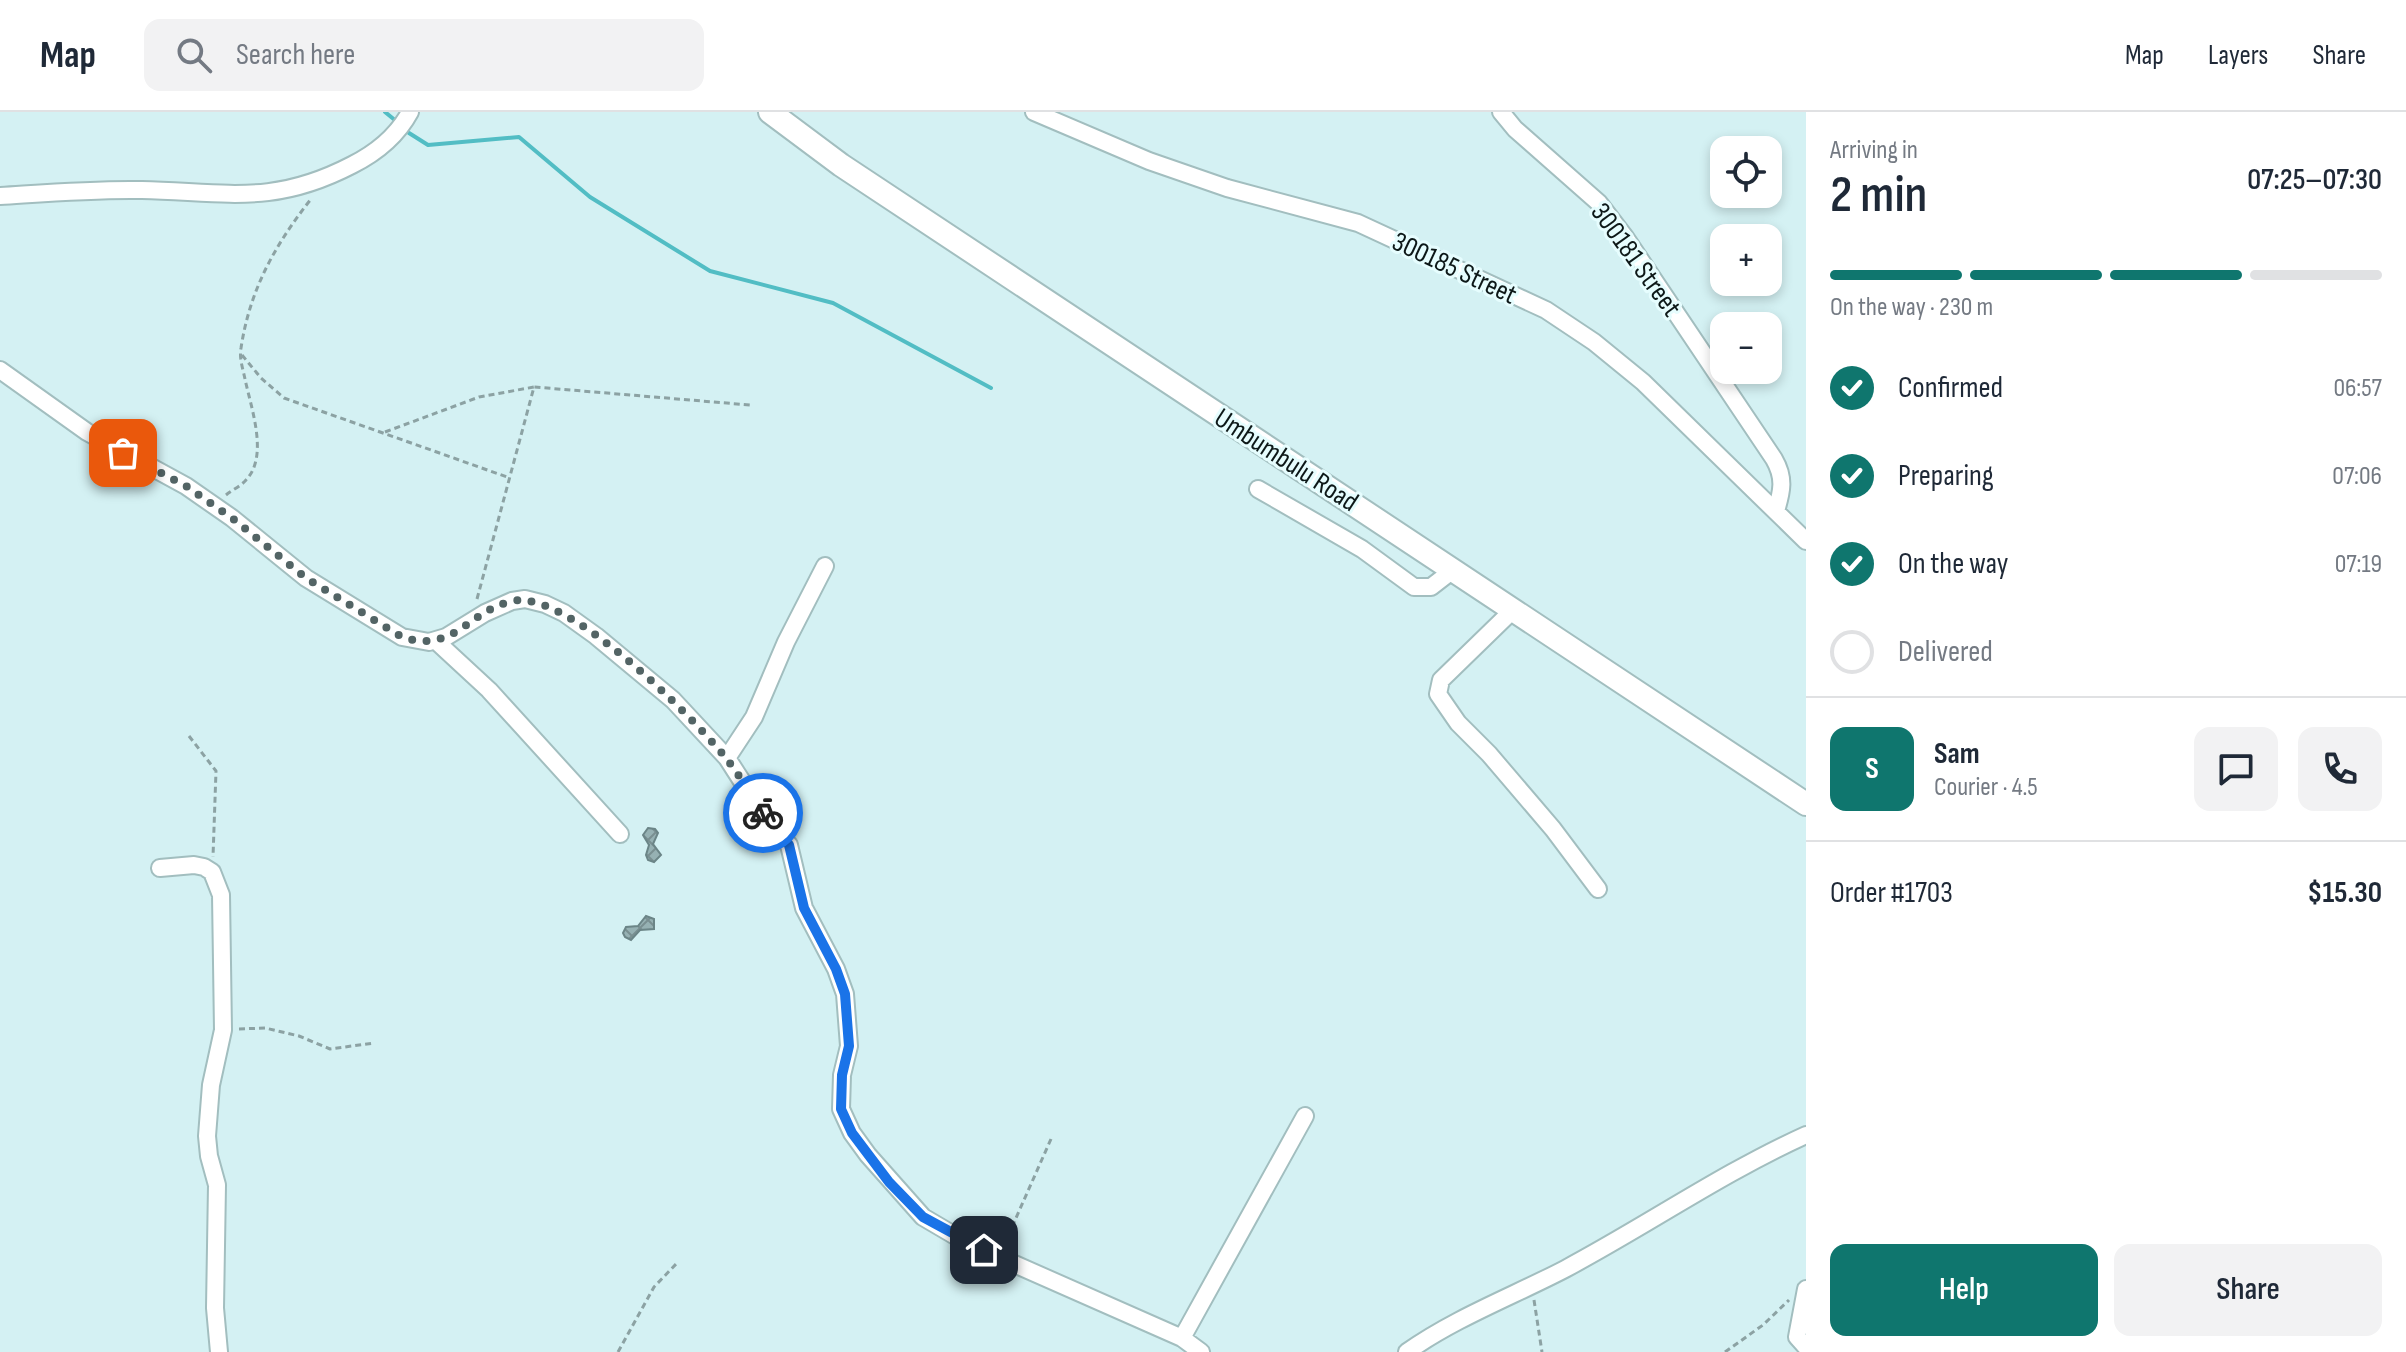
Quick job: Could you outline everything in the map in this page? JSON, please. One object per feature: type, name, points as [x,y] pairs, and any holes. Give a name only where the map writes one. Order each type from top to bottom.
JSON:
[{"type":"main road","name":"Umbumbulu Road","points":[[770,112],[841,165],[1806,804]]},
{"type":"street","points":[[0,196],[141,190],[263,194],[291,190],[362,160],[387,142],[410,112]]},
{"type":"street","name":"300185 Street","points":[[1034,112],[1149,161],[1227,188],[1358,223],[1546,310],[1594,342],[1643,382],[1806,541]]},
{"type":"street","name":"300181 Street","points":[[1501,112],[1515,129],[1599,203],[1625,237],[1774,459],[1783,481],[1776,511]]},
{"type":"street","points":[[0,370],[87,432],[186,486],[306,578],[402,637],[418,642],[436,641],[457,632],[498,606],[525,599],[564,613],[596,636],[673,700],[727,758],[763,814],[789,845],[804,908],[836,969],[845,994],[849,1046],[842,1075],[841,1109],[852,1133],[882,1173],[923,1217],[969,1244],[1182,1338],[1201,1352]]},
{"type":"street","points":[[1258,489],[1362,549],[1414,587],[1431,587],[1453,570]]},
{"type":"street","points":[[727,758],[754,717],[791,631],[825,566]]},
{"type":"street","points":[[1514,609],[1441,680],[1438,694],[1458,723],[1544,818],[1598,889]]},
{"type":"street","points":[[436,641],[489,690],[620,834]]},
{"type":"street","points":[[160,868],[194,865],[212,872],[221,895],[223,1030],[211,1085],[207,1136],[217,1185],[215,1308],[219,1352]]},
{"type":"street","points":[[1182,1338],[1305,1116]]},
{"type":"street","points":[[1407,1352],[1608,1245],[1729,1173],[1806,1135]]},
{"type":"street","points":[[1806,1289],[1797,1337],[1806,1347]]},
{"type":"path","points":[[213,504],[247,480],[257,461],[255,429],[240,353],[247,318],[263,274],[281,238],[328,176]]},
{"type":"path","points":[[240,353],[261,378],[284,398],[510,478]]},
{"type":"path","points":[[382,433],[479,397],[534,387],[750,405]]},
{"type":"path","points":[[471,622],[534,387]]},
{"type":"path","points":[[189,736],[216,771],[212,872]]},
{"type":"path","points":[[223,1030],[265,1028],[299,1036],[330,1049],[374,1043]]},
{"type":"path","points":[[1000,1256],[1051,1139]]},
{"type":"path","points":[[618,1352],[654,1287],[677,1263]]},
{"type":"path","points":[[1532,1286],[1542,1352]]},
{"type":"path","points":[[1725,1352],[1763,1325],[1791,1297],[1806,1289]]},
{"type":"building","points":[[648,828],[658,833],[653,844],[661,855],[654,862],[648,860],[646,855],[649,845],[643,835]]},
{"type":"building","points":[[646,916],[654,919],[654,929],[640,930],[631,940],[625,937],[626,927],[638,926]]},
{"type":"waterway","points":[[385,112],[396,121]]},
{"type":"waterway","points":[[409,133],[428,145],[519,137],[590,197],[710,271],[833,303],[991,388]]},
{"type":"way so far","points":[[123,453],[186,486],[232,518],[306,578],[402,637],[418,642],[446,637],[498,606],[525,599],[564,613],[673,700],[727,758],[763,813]]},
{"type":"route","points":[[763,813],[789,845],[804,908],[836,969],[845,994],[849,1046],[842,1075],[841,1109],[852,1133],[889,1182],[923,1217],[984,1250]]}]
